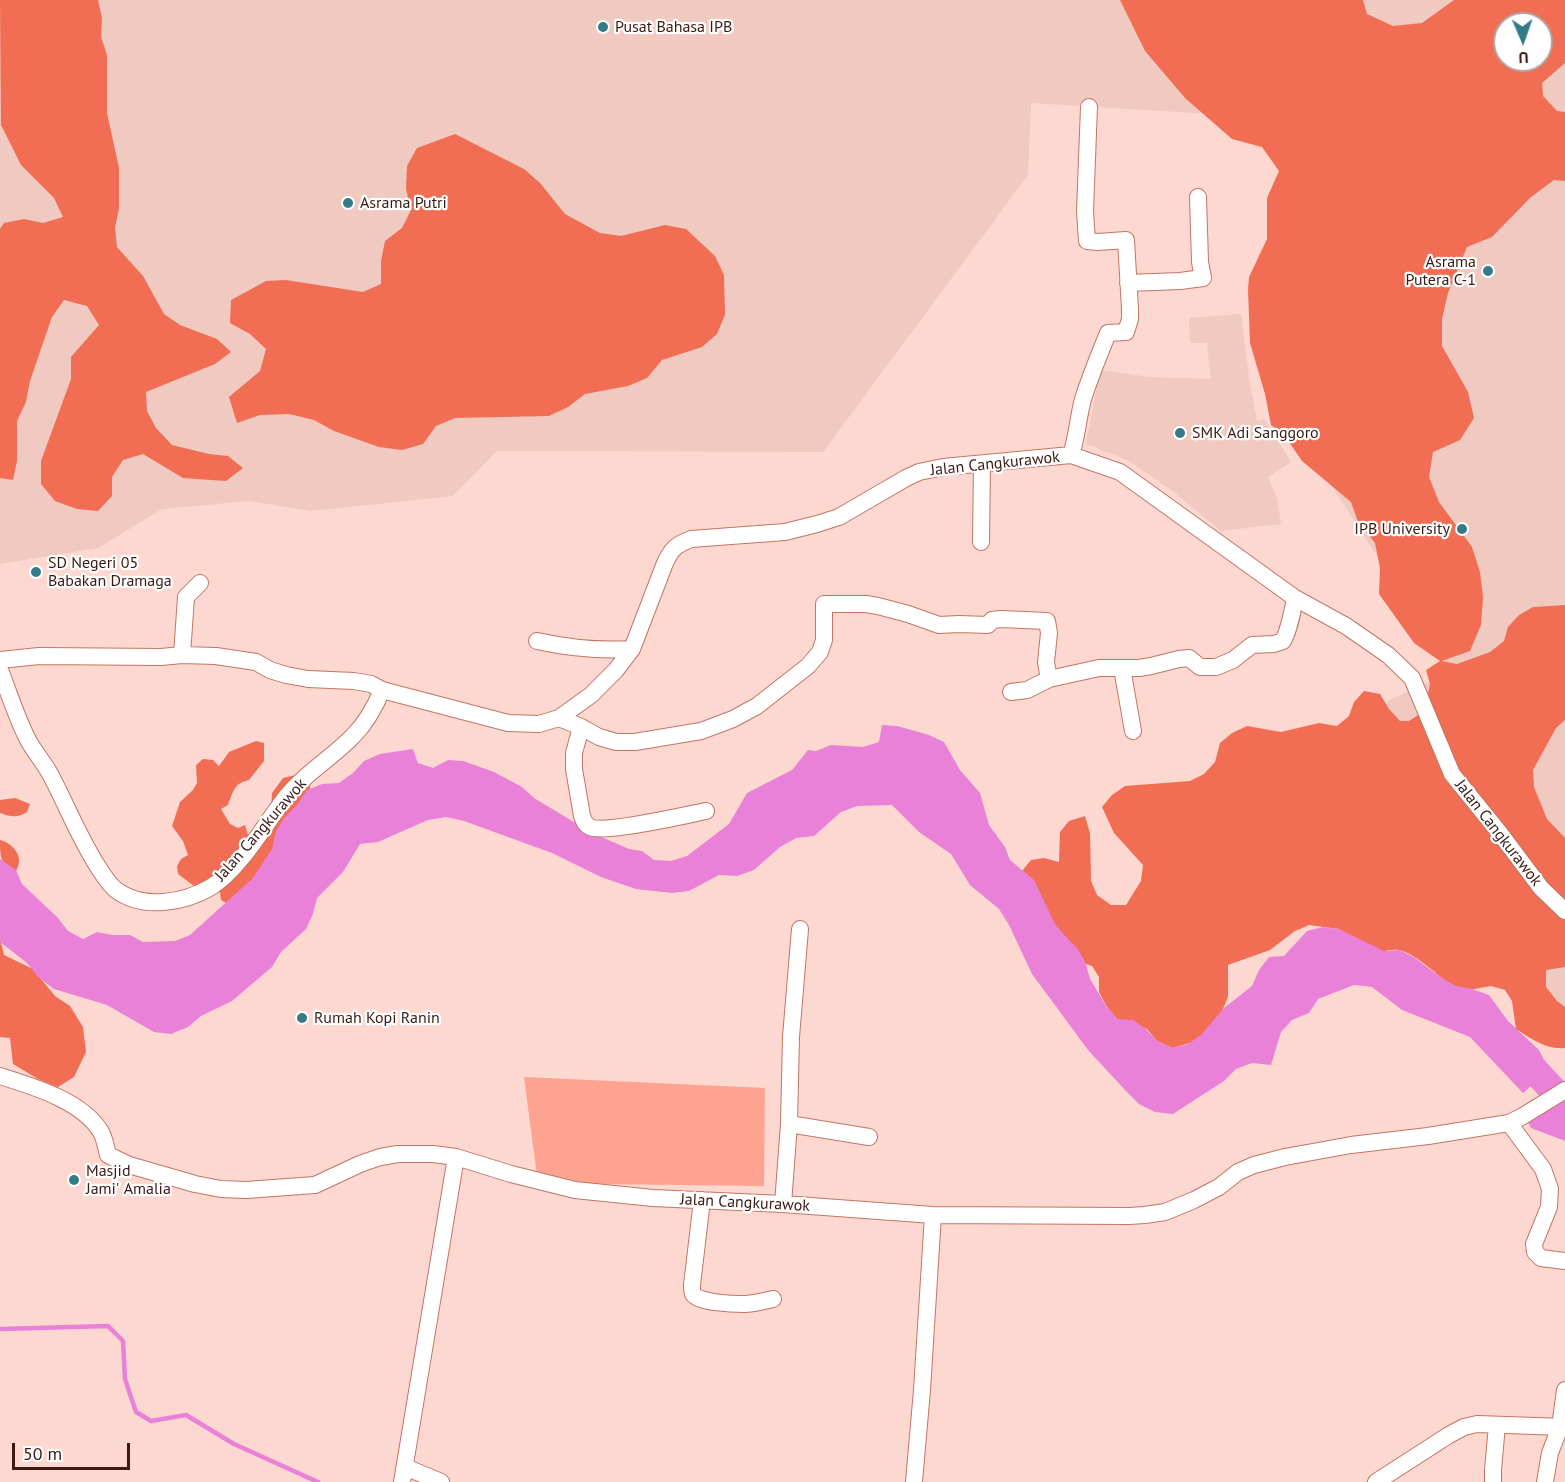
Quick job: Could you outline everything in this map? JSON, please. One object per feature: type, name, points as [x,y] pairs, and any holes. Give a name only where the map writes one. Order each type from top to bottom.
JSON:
[{"type":"street","points":[[1071,455],[1083,401],[1108,333],[1126,332],[1130,319],[1126,240],[1087,241],[1084,211],[1089,107]]},
{"type":"street","points":[[1128,283],[1203,278],[1200,262],[1198,197]]},
{"type":"street","name":"Jalan Cangkurawok","points":[[0,670],[28,740],[49,772],[93,860],[108,882],[117,891],[135,899],[175,902],[194,896],[213,886],[231,869],[258,838],[273,813],[293,789],[353,736],[372,711],[382,690],[508,723],[539,724],[559,718],[591,695],[632,650],[665,563],[677,544],[691,538],[785,532],[818,524],[839,517],[919,472],[943,467],[1071,455],[1120,472],[1295,598],[1346,626],[1388,655],[1412,678],[1452,774],[1541,888],[1565,911]]},
{"type":"street","points":[[981,542],[982,464]]},
{"type":"street","points":[[182,655],[186,597],[200,582]]},
{"type":"street","points":[[1011,692],[1027,690],[1049,679],[1099,668],[1151,666],[1179,658],[1189,658],[1200,667],[1216,667],[1233,660],[1252,645],[1274,644],[1283,641],[1287,634],[1295,598]]},
{"type":"street","points":[[559,718],[599,737],[616,742],[635,742],[701,731],[733,718],[757,706],[808,666],[820,652],[824,640],[824,604],[878,606],[939,625],[988,625],[992,620],[1001,619],[1047,621],[1046,662],[1049,679]]},
{"type":"street","points":[[537,641],[585,649],[632,650]]},
{"type":"street","points":[[0,660],[39,656],[216,656],[256,662],[286,675],[308,679],[354,681],[371,684],[382,690]]},
{"type":"street","points":[[1122,668],[1133,731]]},
{"type":"street","points":[[581,727],[574,753],[574,769],[582,816],[588,827],[594,829],[650,823],[706,811]]},
{"type":"street","points":[[783,1204],[789,1124],[791,1037],[800,929]]},
{"type":"street","name":"Jalan Cangkurawok","points":[[0,1076],[51,1095],[77,1108],[92,1120],[102,1134],[108,1155],[129,1165],[212,1187],[246,1190],[315,1185],[380,1157],[414,1154],[456,1157],[575,1190],[653,1198],[783,1204],[933,1215],[1129,1216],[1155,1214],[1194,1200],[1219,1187],[1238,1172],[1254,1165],[1351,1145],[1428,1136],[1516,1120]]},
{"type":"street","points":[[1565,1090],[1516,1120],[1543,1169],[1550,1190],[1549,1207],[1534,1244],[1535,1252],[1541,1258],[1565,1261]]},
{"type":"street","points":[[789,1124],[869,1137]]},
{"type":"street","points":[[441,1482],[404,1474],[456,1157]]},
{"type":"street","points":[[702,1200],[693,1293],[696,1297],[726,1304],[746,1304],[773,1299]]},
{"type":"street","points":[[914,1482],[933,1215]]},
{"type":"street","points":[[1545,1482],[1550,1453],[1563,1427],[1565,1390]]},
{"type":"street","points":[[1376,1482],[1464,1427],[1477,1424],[1563,1427]]},
{"type":"street","points":[[1493,1482],[1497,1425]]},
{"type":"shaded area","name":"IPB University","points":[[0,0],[1565,0],[1565,1027],[1368,710],[1452,671],[1271,393],[1293,119],[1031,103],[1028,175],[823,452],[497,451],[453,496],[311,511],[249,501],[162,509],[98,548],[0,564]]},
{"type":"shaded area","points":[[0,0],[98,0],[102,18],[101,37],[107,55],[107,113],[119,168],[119,208],[115,228],[117,247],[143,276],[164,314],[180,325],[217,339],[231,352],[215,364],[146,392],[147,411],[156,428],[172,445],[228,456],[243,468],[226,481],[183,478],[143,454],[123,460],[112,477],[112,496],[98,511],[77,509],[55,501],[41,484],[41,461],[71,379],[71,357],[99,325],[87,306],[64,300],[52,317],[30,381],[26,402],[17,421],[17,461],[13,480],[0,478],[0,229],[4,223],[24,219],[43,223],[63,217],[54,198],[21,165],[1,125]]},
{"type":"shaded area","points":[[1120,0],[1363,0],[1367,14],[1393,26],[1422,23],[1454,0],[1565,0],[1565,63],[1542,83],[1543,96],[1557,111],[1565,112],[1565,181],[1554,180],[1531,197],[1492,237],[1467,247],[1448,293],[1442,319],[1442,346],[1468,392],[1474,418],[1460,440],[1433,452],[1429,477],[1439,502],[1472,547],[1480,572],[1483,597],[1481,625],[1470,651],[1442,661],[1457,664],[1490,652],[1504,641],[1508,627],[1519,615],[1533,607],[1565,605],[1565,720],[1556,728],[1533,770],[1534,787],[1547,819],[1565,838],[1565,967],[1546,970],[1546,987],[1565,1007],[1565,1048],[1545,1046],[1516,1029],[1512,1001],[1505,990],[1491,986],[1458,992],[1430,968],[1406,952],[1392,950],[1371,956],[1339,929],[1309,925],[1295,931],[1270,950],[1228,965],[1228,997],[1211,1037],[1172,1048],[1157,1041],[1147,1029],[1117,1019],[1099,992],[1099,977],[1092,966],[1086,964],[1066,937],[1053,935],[1018,876],[1031,860],[1044,858],[1059,862],[1060,832],[1069,821],[1085,816],[1090,833],[1091,881],[1097,895],[1111,905],[1126,905],[1141,881],[1143,865],[1114,833],[1102,807],[1112,795],[1125,786],[1190,781],[1204,774],[1215,762],[1220,743],[1232,733],[1247,726],[1281,732],[1319,723],[1337,726],[1349,716],[1354,702],[1364,691],[1380,694],[1400,721],[1409,721],[1423,712],[1430,684],[1426,670],[1440,661],[1414,643],[1379,594],[1380,568],[1375,543],[1358,522],[1351,502],[1302,461],[1287,439],[1271,425],[1265,394],[1250,343],[1248,290],[1249,277],[1267,239],[1267,198],[1279,171],[1262,147],[1232,139],[1185,98],[1145,51]]},
{"type":"shaded area","points":[[455,134],[524,169],[540,183],[565,214],[600,233],[621,236],[665,225],[686,229],[715,256],[724,275],[725,315],[717,334],[702,347],[662,360],[647,378],[628,386],[585,394],[568,407],[549,416],[455,418],[436,426],[423,444],[402,450],[379,447],[334,431],[314,420],[289,414],[260,415],[237,423],[229,397],[260,371],[266,349],[250,334],[230,323],[231,300],[266,281],[286,280],[363,292],[381,284],[381,261],[385,241],[402,228],[411,210],[406,189],[407,166],[417,148]]},
{"type":"shaded area","name":"SMK Adi Sanggoro","points":[[1241,314],[1257,421],[1264,419],[1291,462],[1268,477],[1277,498],[1281,524],[1221,531],[1170,489],[1127,460],[1086,444],[1100,370],[1149,377],[1211,379],[1207,343],[1190,343],[1189,318]]},
{"type":"shaded area","points":[[882,725],[897,726],[944,742],[960,770],[980,793],[989,825],[1005,847],[1010,860],[1034,880],[1055,924],[1078,949],[1086,964],[1090,979],[1107,1007],[1117,1019],[1133,1020],[1157,1041],[1172,1048],[1188,1044],[1202,1034],[1224,1008],[1252,986],[1259,970],[1269,957],[1284,956],[1307,931],[1323,927],[1339,929],[1384,951],[1400,950],[1456,986],[1489,995],[1508,1021],[1539,1050],[1549,1070],[1523,1093],[1470,1037],[1402,1010],[1372,987],[1354,985],[1318,999],[1309,1013],[1292,1020],[1281,1032],[1271,1065],[1252,1063],[1236,1069],[1224,1081],[1173,1114],[1155,1112],[1139,1104],[1088,1050],[1032,974],[999,909],[970,885],[951,854],[919,832],[892,805],[857,806],[841,812],[814,836],[796,838],[780,847],[754,870],[737,876],[719,875],[689,891],[672,893],[636,889],[601,877],[552,853],[464,821],[446,817],[428,820],[378,842],[360,844],[343,872],[317,898],[306,929],[281,952],[272,967],[232,1001],[201,1016],[188,1027],[171,1034],[154,1032],[107,1005],[54,989],[38,977],[27,963],[0,942],[0,859],[16,870],[22,884],[58,918],[68,931],[83,939],[97,932],[130,935],[143,942],[175,941],[190,935],[253,878],[272,849],[276,831],[307,790],[322,784],[339,783],[364,761],[380,754],[413,749],[418,763],[433,768],[448,760],[463,761],[494,772],[522,787],[534,798],[592,833],[629,849],[642,851],[654,860],[671,861],[687,856],[729,824],[747,793],[792,770],[808,750],[816,751],[831,745],[863,747],[879,742]]},
{"type":"shaded area","points":[[256,741],[264,743],[264,761],[249,780],[237,786],[228,805],[221,809],[230,824],[238,828],[245,825],[252,848],[271,809],[272,793],[283,778],[300,774],[309,778],[311,796],[288,843],[228,904],[221,900],[220,892],[214,887],[198,889],[178,874],[177,866],[181,859],[188,855],[183,841],[172,826],[180,802],[197,783],[196,765],[203,759],[213,760],[219,766],[229,752]]},
{"type":"shaded area","points":[[15,798],[30,804],[27,812],[14,816],[0,813],[0,800]]},
{"type":"shaded area","points":[[0,840],[10,845],[18,854],[19,864],[14,876],[2,860]]},
{"type":"shaded area","points":[[0,939],[4,955],[33,969],[55,996],[70,1006],[83,1027],[86,1052],[74,1077],[58,1087],[38,1079],[13,1064],[10,1038],[0,1037]]},
{"type":"shaded area","points":[[524,1077],[765,1088],[764,1186],[594,1184],[537,1176]]},
{"type":"shaded area","points":[[1565,1095],[1565,1141],[1531,1128],[1526,1117]]},
{"type":"waterway","points":[[1514,1048],[1565,1103]]},
{"type":"waterway","points":[[0,1329],[108,1326],[123,1341],[125,1379],[136,1412],[151,1421],[186,1415],[234,1444],[318,1482]]},
{"type":"place","name":"Pusat Bahasa IPB","points":[[603,27]]},
{"type":"place","name":"Asrama Putri","points":[[348,203]]},
{"type":"place","name":"Asrama Putera C-1","points":[[1488,271]]},
{"type":"place","name":"SMK Adi Sanggoro","points":[[1180,433]]},
{"type":"place","name":"IPB University","points":[[1462,529]]},
{"type":"place","name":"SD Negeri 05 Babakan Dramaga","points":[[36,572]]},
{"type":"place","name":"Rumah Kopi Ranin","points":[[302,1018]]},
{"type":"place","name":"Masjid Jami' Amalia","points":[[74,1180]]}]
